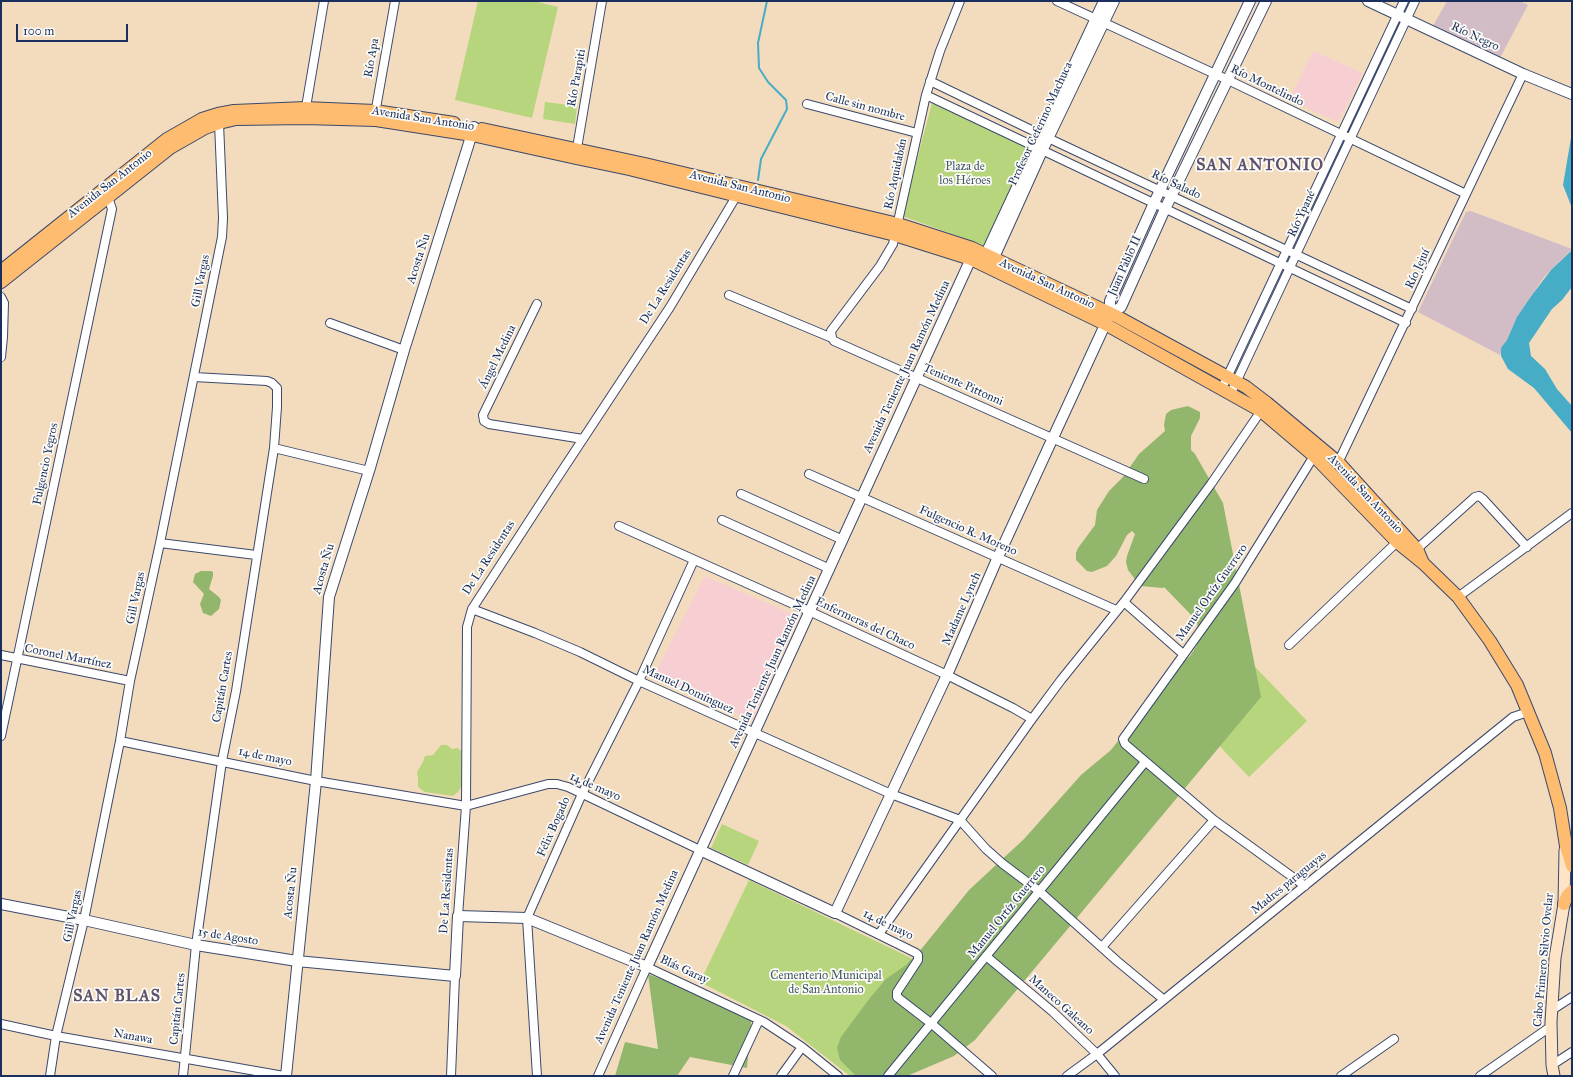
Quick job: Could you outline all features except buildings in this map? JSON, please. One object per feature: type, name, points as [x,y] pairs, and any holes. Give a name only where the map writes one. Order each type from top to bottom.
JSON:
[{"type":"main road","name":"Avenida San Antonio","points":[[1,282],[167,139],[202,120],[218,114],[234,111],[375,116],[473,131],[576,154],[629,168],[738,191],[896,229],[945,238],[983,259],[1108,319],[1229,385],[1264,407],[1339,462],[1417,549],[1423,563]]},
{"type":"main road","name":"Avenida San Antonio","points":[[1,271],[106,193],[170,148],[205,128],[236,119],[305,113]]},
{"type":"main road","name":"Avenida San Antonio","points":[[1264,407],[1398,542],[1423,563],[1458,597],[1490,641],[1517,685],[1545,753],[1560,808],[1566,846],[1572,866]]},
{"type":"main road","name":"Cabo Primero Silvio Ovelar","points":[[1553,1071],[1550,1027],[1555,958],[1564,904],[1566,846]]},
{"type":"main road","points":[[1564,904],[1567,896],[1572,891]]},
{"type":"street","points":[[305,113],[324,1]]},
{"type":"street","name":"Río Apa","points":[[375,116],[395,1]]},
{"type":"street","name":"Río Parapiti","points":[[576,154],[602,1]]},
{"type":"street","name":"Río Aquidabán","points":[[832,338],[831,331],[880,266],[893,244],[926,95],[960,1]]},
{"type":"street","name":"Río Montelindo","points":[[1057,1],[1228,80],[1466,194]]},
{"type":"street","name":"Profesor Ceferino Machuca","points":[[1100,21],[1104,1]]},
{"type":"street","name":"Profesor Ceferino Machuca","points":[[983,259],[1045,137],[1100,21],[1114,1]]},
{"type":"street","name":"Juan Pablo II","points":[[1108,319],[1110,301],[1154,203],[1250,1]]},
{"type":"street","name":"Juan Pablo II","points":[[1108,319],[1121,307],[1171,196],[1266,1]]},
{"type":"street","name":"Río Negro","points":[[1368,1],[1523,74],[1572,94]]},
{"type":"street","name":"Río Ypané","points":[[1229,385],[1290,268],[1350,139],[1402,17],[1404,1]]},
{"type":"street","name":"Río Ypané","points":[[1229,385],[1280,263],[1340,134],[1402,17],[1415,1]]},
{"type":"street","name":"Río Jejuí","points":[[1332,474],[1406,323],[1523,74]]},
{"type":"street","name":"Río Salado","points":[[930,81],[1045,137],[1412,309]]},
{"type":"street","points":[[926,95],[1406,323]]},
{"type":"street","name":"Calle sin nombre","points":[[807,104],[917,133]]},
{"type":"street","points":[[990,125],[998,114]]},
{"type":"street","name":"Gill Vargas","points":[[50,1076],[56,1036],[84,920],[120,741],[130,681],[160,543],[222,237],[223,218],[219,123]]},
{"type":"street","name":"Acosta Ñu","points":[[285,1076],[316,781],[329,597],[369,471],[404,350],[473,131]]},
{"type":"street","name":"De La Residentas","points":[[451,1076],[458,916],[466,806],[467,627],[472,609],[670,307],[738,191]]},
{"type":"street","name":"Fulgencio Yegros","points":[[1,736],[112,209],[106,193]]},
{"type":"street","name":"Avenida Teniente Juan Ramón Medina","points":[[598,1076],[917,377],[983,259]]},
{"type":"street","name":"Teniente Pittonni","points":[[729,295],[832,338],[834,341],[1144,479]]},
{"type":"street","points":[[1,297],[4,303],[1,357]]},
{"type":"street","name":"Ángel Medina","points":[[537,304],[483,415],[484,420],[489,424],[583,439]]},
{"type":"street","name":"Madame Lynch","points":[[834,913],[947,675],[998,557],[1108,319]]},
{"type":"street","points":[[330,323],[404,350]]},
{"type":"street","name":"Capitán Cartes","points":[[183,1076],[196,946],[222,761],[236,691],[256,554],[274,448],[277,407],[277,388],[272,383],[267,381],[194,377]]},
{"type":"street","points":[[879,934],[1032,719],[1116,610],[1124,602],[1206,490],[1264,407]]},
{"type":"street","points":[[274,448],[369,471]]},
{"type":"street","name":"Manuel Ortíz Guerrero","points":[[888,1076],[1145,762],[1125,744],[1123,739],[1240,576],[1314,456]]},
{"type":"street","name":"Fulgencio R. Moreno","points":[[809,474],[1116,610]]},
{"type":"street","points":[[741,494],[843,540]]},
{"type":"street","points":[[1417,549],[1475,497],[1479,496],[1484,498],[1527,547]]},
{"type":"street","points":[[1458,597],[1572,514]]},
{"type":"street","points":[[722,520],[830,569]]},
{"type":"street","name":"Enfermeras del Chaco","points":[[619,526],[947,675],[1032,719]]},
{"type":"street","points":[[1289,645],[1398,542]]},
{"type":"street","points":[[160,543],[256,554]]},
{"type":"street","name":"Félix Bogado","points":[[537,1076],[527,918],[582,794],[639,681],[694,560]]},
{"type":"street","points":[[1124,602],[1184,654]]},
{"type":"street","name":"Manuel Domínguez","points":[[472,609],[567,646],[755,734],[891,794],[960,820]]},
{"type":"street","name":"Coronel Martínez","points":[[1,655],[130,681]]},
{"type":"street","name":"Madres paraguayas","points":[[1067,1076],[1097,1054],[1513,717],[1528,712]]},
{"type":"street","name":"14 de mayo","points":[[120,741],[316,781],[466,806],[548,784],[568,787],[879,934],[916,953],[918,955],[918,960],[896,995],[932,1024]]},
{"type":"street","points":[[1145,762],[1214,820],[1305,886]]},
{"type":"street","points":[[960,820],[992,854],[1039,891],[1163,1000]]},
{"type":"street","points":[[1102,947],[1214,820]]},
{"type":"street","name":"15 de Agosto","points":[[1,904],[84,920],[196,946],[297,961],[455,976]]},
{"type":"street","name":"Blás Garay","points":[[458,916],[527,918],[647,967],[759,1020],[802,1047],[838,1076]]},
{"type":"street","name":"Maneco Galeano","points":[[986,956],[1053,1012],[1097,1054],[1115,1076]]},
{"type":"street","points":[[1552,1010],[1572,997]]},
{"type":"street","points":[[733,1076],[759,1020]]},
{"type":"street","name":"Nanawa","points":[[1,1024],[56,1036],[285,1076]]},
{"type":"street","points":[[932,1024],[992,1076]]},
{"type":"street","points":[[1480,1076],[1550,1027]]},
{"type":"street","points":[[1341,1076],[1394,1039]]},
{"type":"street","points":[[781,1076],[802,1047]]},
{"type":"street","points":[[1553,1071],[1572,1052]]},
{"type":"shaded area","points":[[1447,1],[1520,1],[1528,5],[1500,58],[1433,26]]},
{"type":"shaded area","points":[[1313,51],[1363,73],[1338,122],[1289,100]]},
{"type":"shaded area","points":[[1471,211],[1572,249],[1544,277],[1518,316],[1500,355],[1418,312],[1466,212]]},
{"type":"shaded area","points":[[705,576],[799,617],[752,721],[654,675]]},
{"type":"green space","points":[[478,1],[534,1],[558,7],[532,118],[455,100]]},
{"type":"green space","points":[[545,102],[577,106],[575,124],[543,119]]},
{"type":"green space","name":"Plaza de los Héroes","points":[[932,103],[1031,149],[986,246],[902,216]]},
{"type":"green space","points":[[1188,406],[1200,412],[1200,418],[1191,436],[1191,450],[1195,454],[1223,503],[1261,697],[975,1040],[954,1056],[907,1076],[856,1076],[840,1060],[837,1048],[841,1037],[870,998],[886,979],[906,965],[923,947],[969,890],[1024,839],[1081,775],[1111,750],[1172,672],[1190,656],[1197,645],[1197,621],[1164,587],[1140,586],[1128,570],[1126,562],[1127,556],[1135,534],[1132,531],[1127,535],[1116,556],[1107,566],[1092,572],[1087,571],[1076,560],[1078,548],[1095,525],[1097,510],[1109,491],[1123,477],[1139,454],[1165,431],[1164,425],[1166,414],[1171,410]]},
{"type":"green space","points":[[201,571],[213,572],[209,589],[221,600],[219,609],[211,616],[203,613],[200,604],[204,594],[193,582],[195,574]]},
{"type":"green space","points":[[1239,650],[1307,721],[1249,777],[1181,706]]},
{"type":"green space","points":[[441,745],[447,745],[452,749],[458,748],[462,752],[461,759],[463,765],[461,778],[463,784],[458,792],[453,796],[425,792],[418,787],[417,772],[425,756],[433,755]]},
{"type":"green space","points":[[722,824],[759,841],[748,865],[711,848]]},
{"type":"green space","name":"Cementerio Municipal de San Antonio","points":[[749,880],[911,958],[882,1076],[850,1076],[786,1026],[700,982]]},
{"type":"green space","points":[[648,974],[752,1014],[747,1068],[690,1057],[677,1076],[615,1076],[625,1042],[658,1049]]},
{"type":"water","points":[[1572,132],[1572,208],[1563,185]]},
{"type":"water","points":[[1572,250],[1572,287],[1562,300],[1552,309],[1529,343],[1531,356],[1545,369],[1557,389],[1572,406],[1572,433],[1534,388],[1508,369],[1501,356],[1501,348],[1507,340],[1517,317],[1532,295],[1551,270]]},
{"type":"waterway","points":[[758,180],[761,159],[787,109],[786,100],[768,82],[759,68],[758,43],[767,1]]},
{"type":"district","name":"SAN ANTONIO","points":[[1260,166]]},
{"type":"district","name":"SAN BLAS","points":[[117,997]]}]
